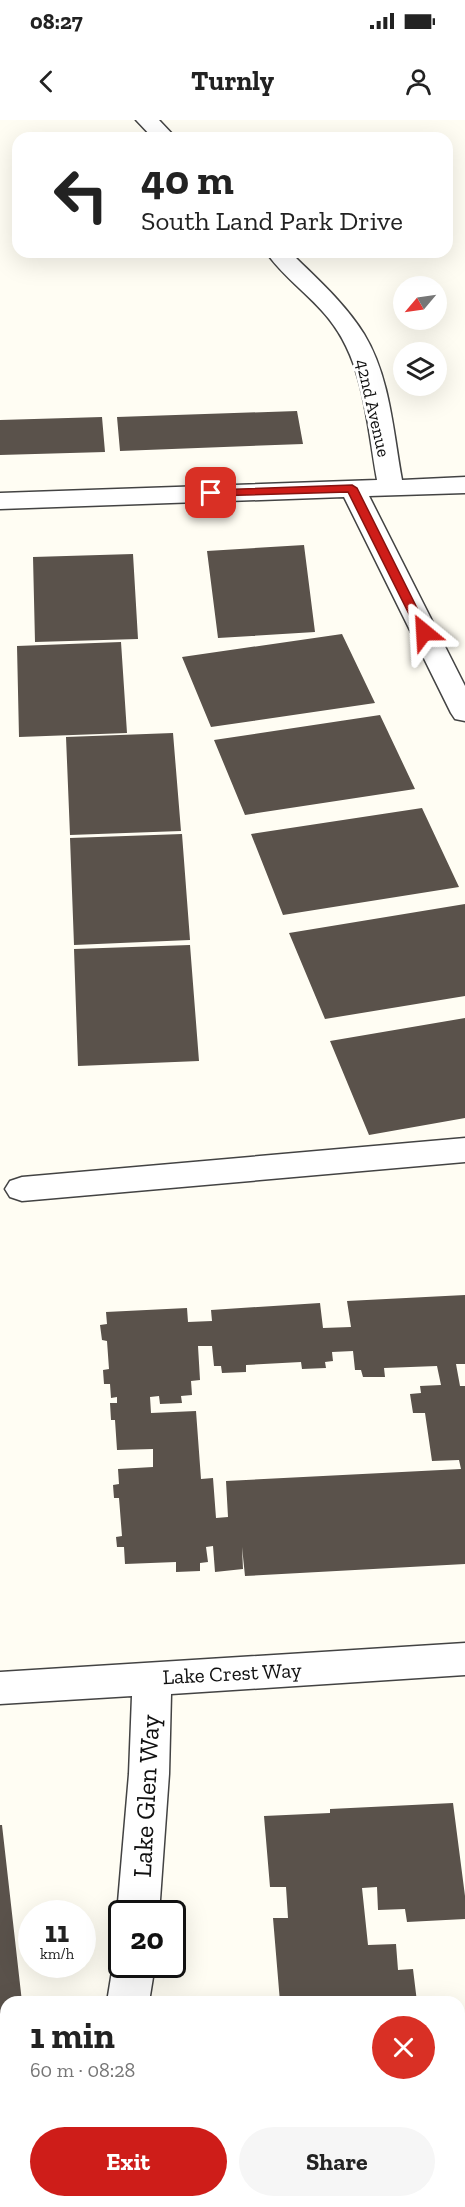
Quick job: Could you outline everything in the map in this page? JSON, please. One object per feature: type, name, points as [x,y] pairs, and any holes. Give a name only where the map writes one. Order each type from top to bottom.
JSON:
[{"type":"street","points":[[147,120],[159,132]]},
{"type":"street","name":"42nd Avenue","points":[[283,258],[331,306],[353,335],[367,366],[391,487]]},
{"type":"street","points":[[0,501],[465,485]]},
{"type":"street","points":[[352,488],[465,714]]},
{"type":"street","points":[[22,1189],[465,1150]]},
{"type":"street","name":"Lake Crest Way","points":[[0,1688],[465,1659]]},
{"type":"street","name":"Lake Glen Way","points":[[139,1900],[149,1774],[152,1678]]},
{"type":"street","points":[[129,1996],[132,1978]]},
{"type":"building","points":[[297,411],[303,444],[120,451],[117,417]]},
{"type":"building","points":[[102,417],[105,452],[0,455],[0,420]]},
{"type":"building","points":[[304,545],[315,632],[218,638],[207,551]]},
{"type":"building","points":[[133,554],[138,639],[35,642],[33,557]]},
{"type":"building","points":[[342,634],[375,703],[211,727],[182,657]]},
{"type":"building","points":[[121,642],[127,733],[19,737],[17,646]]},
{"type":"building","points":[[380,715],[415,789],[245,815],[214,740]]},
{"type":"building","points":[[173,733],[181,831],[70,835],[66,737]]},
{"type":"building","points":[[422,808],[459,887],[283,915],[251,834]]},
{"type":"building","points":[[182,834],[190,940],[74,945],[70,838]]},
{"type":"building","points":[[465,904],[465,996],[325,1019],[289,933]]},
{"type":"building","points":[[190,945],[199,1061],[78,1066],[74,949]]},
{"type":"building","points":[[465,1018],[465,1118],[369,1135],[330,1041]]},
{"type":"building","points":[[465,1295],[465,1364],[456,1364],[460,1386],[465,1386],[465,1564],[245,1576],[242,1547],[243,1569],[215,1572],[213,1546],[206,1547],[208,1562],[200,1563],[200,1571],[176,1572],[176,1562],[125,1564],[124,1547],[117,1547],[116,1537],[122,1536],[119,1498],[114,1498],[113,1485],[119,1484],[118,1469],[153,1467],[153,1449],[117,1450],[115,1420],[111,1420],[110,1403],[117,1403],[117,1397],[111,1398],[110,1384],[104,1384],[103,1370],[109,1369],[107,1341],[102,1340],[100,1325],[107,1324],[106,1312],[187,1308],[188,1322],[212,1321],[211,1310],[320,1303],[323,1328],[351,1327],[347,1301]],"holes":[[[198,1346],[212,1346],[214,1366],[221,1366],[222,1373],[246,1372],[246,1365],[301,1362],[302,1369],[326,1368],[325,1362],[333,1361],[332,1352],[353,1351],[355,1370],[361,1370],[363,1377],[385,1377],[384,1368],[437,1366],[441,1385],[420,1386],[421,1393],[410,1394],[413,1413],[425,1413],[432,1461],[459,1460],[461,1469],[226,1481],[228,1517],[216,1518],[213,1478],[201,1479],[196,1411],[151,1413],[150,1397],[159,1396],[160,1404],[182,1403],[181,1396],[192,1395],[191,1381],[200,1380]]]},
{"type":"building","points":[[453,1803],[465,1896],[465,1919],[407,1922],[405,1909],[378,1910],[377,1887],[362,1888],[368,1945],[396,1944],[398,1970],[413,1969],[416,1996],[280,1996],[273,1918],[288,1918],[286,1887],[270,1887],[264,1816],[330,1813],[330,1809]]},
{"type":"building","points":[[0,1825],[2,1825],[21,1996],[0,1996]]},
{"type":"route","points":[[211,493],[352,488],[424,632]]}]
